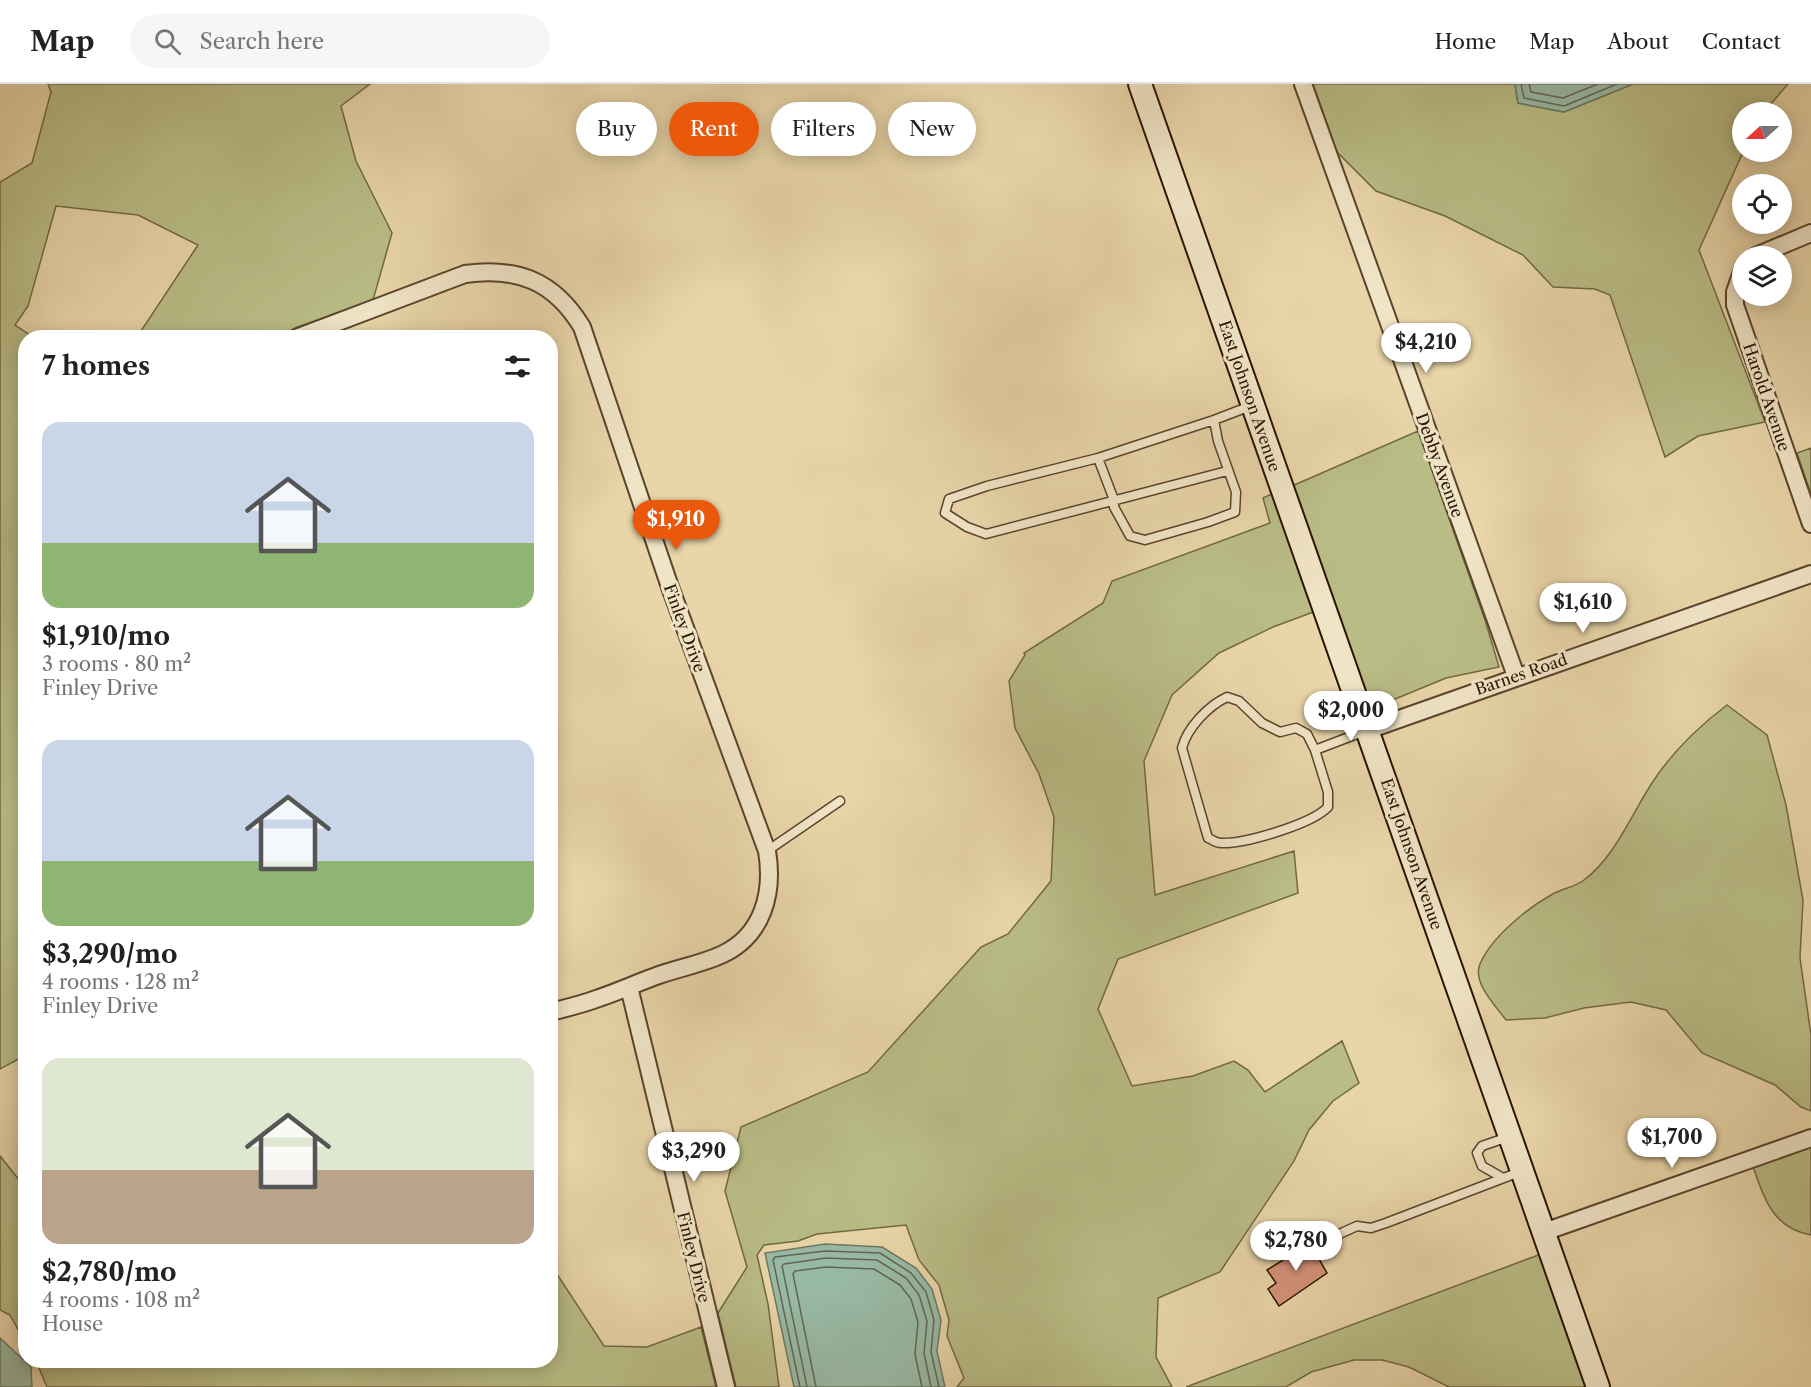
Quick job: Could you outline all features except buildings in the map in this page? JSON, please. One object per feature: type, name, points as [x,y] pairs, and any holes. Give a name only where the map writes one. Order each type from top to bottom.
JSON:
[{"type":"main road","name":"East Johnson Avenue","points":[[1140,84],[1510,1136],[1513,1174],[1544,1232],[1598,1387]]},
{"type":"street","name":"Debby Avenue","points":[[1303,84],[1516,676]]},
{"type":"street","points":[[1780,246],[1811,233]]},
{"type":"street","name":"Finley Drive","points":[[317,330],[465,274],[483,272],[504,272],[532,280],[568,306],[582,327],[670,587],[767,851],[770,871],[769,892],[758,921],[747,936],[722,955],[598,999],[558,1010]]},
{"type":"street","name":"Harold Avenue","points":[[1735,306],[1811,524]]},
{"type":"street","name":"Barnes Road","points":[[1368,730],[1811,574]]},
{"type":"street","name":"Finley Drive","points":[[629,987],[726,1387]]},
{"type":"street","points":[[1544,1232],[1811,1138]]},
{"type":"lane","points":[[1227,471],[986,534],[967,527],[945,513],[950,499],[987,486],[1098,458],[1253,405]]},
{"type":"lane","points":[[1098,458],[1114,500],[1114,507],[1130,536],[1145,540],[1208,522],[1234,512],[1236,492],[1227,471],[1214,420]]},
{"type":"lane","points":[[1227,697],[1239,701],[1262,723],[1280,732],[1296,728],[1307,734],[1315,750],[1328,792],[1328,807],[1321,815],[1245,841],[1219,844],[1208,838],[1182,748],[1185,735],[1217,702],[1227,697]]},
{"type":"lane","points":[[1315,750],[1368,730]]},
{"type":"lane","points":[[767,851],[840,801]]},
{"type":"lane","points":[[1510,1136],[1482,1146],[1477,1153],[1482,1166],[1513,1174]]},
{"type":"lane","points":[[1337,1235],[1357,1226],[1371,1228],[1386,1223],[1513,1174]]},
{"type":"green space","points":[[48,84],[370,84],[341,106],[356,161],[392,233],[373,300],[292,330],[142,330],[198,245],[138,215],[56,206],[28,306],[15,325],[22,330],[18,330],[18,1059],[0,1069],[0,182],[32,163],[51,92]]},
{"type":"green space","points":[[1313,84],[1515,84],[1518,103],[1564,112],[1633,84],[1788,84],[1773,102],[1732,102],[1732,162],[1739,162],[1699,250],[1765,422],[1698,436],[1665,457],[1610,295],[1595,289],[1553,287],[1523,255],[1445,216],[1376,191],[1337,152]]},
{"type":"green space","points":[[1418,431],[1486,623],[1499,667],[1446,678],[1371,709],[1292,486]]},
{"type":"green space","points":[[1811,448],[1811,494],[1797,453]]},
{"type":"green space","points":[[1274,493],[1316,611],[1273,627],[1219,653],[1172,695],[1144,761],[1155,895],[1294,851],[1298,893],[1118,959],[1098,1009],[1132,1086],[1193,1076],[1234,1061],[1248,1070],[1265,1092],[1342,1041],[1359,1083],[1333,1101],[1309,1130],[1294,1161],[1220,1272],[1158,1298],[1156,1357],[1172,1387],[957,1387],[964,1378],[947,1336],[949,1320],[939,1285],[919,1260],[906,1225],[817,1234],[798,1241],[764,1245],[757,1255],[768,1304],[779,1387],[736,1387],[718,1313],[747,1267],[725,1191],[741,1127],[868,1072],[981,947],[1008,934],[1051,881],[1054,817],[1039,774],[1015,728],[1009,681],[1025,655],[1024,653],[1103,603],[1112,581],[1270,523],[1263,498]]},
{"type":"green space","points":[[1727,705],[1767,735],[1786,805],[1803,900],[1800,958],[1811,1035],[1811,1111],[1801,1107],[1775,1085],[1702,1053],[1666,1010],[1631,1002],[1584,1008],[1545,1018],[1506,1020],[1486,994],[1479,979],[1480,964],[1501,934],[1541,901],[1580,882],[1595,871],[1614,848],[1652,783],[1668,761],[1696,731]]},
{"type":"green space","points":[[1811,1147],[1811,1235],[1788,1226],[1772,1211],[1753,1167]]},
{"type":"green space","points":[[0,1156],[18,1178],[18,1329],[10,1315],[0,1310]]},
{"type":"green space","points":[[1541,1254],[1587,1387],[1449,1387],[1409,1367],[1382,1360],[1354,1360],[1311,1372],[1286,1387],[1186,1387]]},
{"type":"green space","points":[[558,1276],[604,1346],[647,1347],[701,1327],[716,1387],[47,1387],[39,1368],[558,1368]]},
{"type":"water","points":[[1515,84],[1633,84],[1564,112],[1518,103]]},
{"type":"water","points":[[825,1244],[882,1247],[916,1268],[932,1289],[941,1320],[937,1351],[945,1387],[794,1387],[765,1253]]},
{"type":"water","points":[[0,1338],[18,1355],[18,1368],[31,1368],[32,1387],[0,1387]]}]
